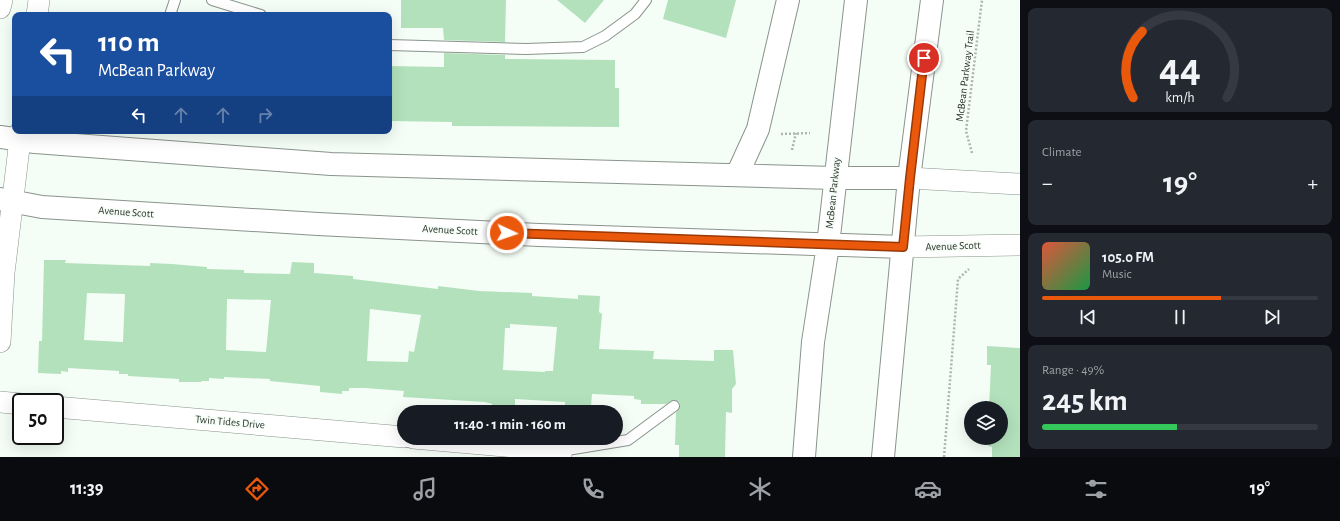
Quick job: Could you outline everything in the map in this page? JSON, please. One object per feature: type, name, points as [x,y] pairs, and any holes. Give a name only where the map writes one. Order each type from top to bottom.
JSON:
[{"type":"main road","points":[[738,175],[758,129],[788,0]]},
{"type":"main road","name":"McBean Parkway","points":[[804,457],[813,342],[828,245],[834,178],[856,0]]},
{"type":"main road","points":[[883,457],[910,178],[932,0]]},
{"type":"main road","points":[[14,136],[35,142],[331,164],[834,178],[910,178]]},
{"type":"main road","name":"Avenue Scott","points":[[7,200],[42,207],[318,224],[539,235],[764,241],[828,245],[903,247]]},
{"type":"street","points":[[0,8],[2,0]]},
{"type":"street","points":[[37,12],[39,0]]},
{"type":"street","points":[[0,342],[7,200],[14,136]]},
{"type":"street","points":[[910,178],[1020,184]]},
{"type":"street","name":"Avenue Scott","points":[[903,247],[1020,245]]},
{"type":"street","points":[[0,402],[12,403]]},
{"type":"street","name":"Twin Tides Drive","points":[[64,408],[397,436]]},
{"type":"street","points":[[478,445],[561,454]]},
{"type":"lane","points":[[171,12],[175,0]]},
{"type":"lane","points":[[212,0],[251,12]]},
{"type":"lane","points":[[392,45],[526,49],[583,46],[605,36],[635,14],[646,0]]},
{"type":"lane","points":[[561,454],[628,440],[674,406]]},
{"type":"path","name":"McBean Parkway Trail","points":[[972,153],[966,131],[982,0]]},
{"type":"path","points":[[792,150],[796,133],[810,133]]},
{"type":"path","points":[[944,457],[958,279],[970,269]]},
{"type":"building","points":[[401,0],[506,0],[505,42],[444,40],[443,28],[401,28]]},
{"type":"building","points":[[557,0],[604,0],[585,23]]},
{"type":"building","points":[[668,0],[736,0],[726,38],[663,19]]},
{"type":"building","points":[[444,53],[505,55],[505,59],[615,60],[615,88],[619,88],[619,127],[452,126],[452,122],[392,121],[392,66],[444,67]]},
{"type":"building","points":[[44,260],[66,260],[65,263],[150,266],[150,263],[172,264],[207,267],[207,269],[244,270],[244,273],[290,274],[292,262],[314,263],[314,273],[353,276],[353,279],[438,289],[438,286],[479,291],[532,293],[532,296],[578,299],[578,295],[600,296],[599,312],[602,314],[599,349],[654,351],[653,359],[714,361],[714,350],[733,350],[736,384],[732,389],[732,413],[726,412],[725,457],[679,457],[679,445],[675,445],[676,413],[680,406],[679,402],[674,400],[666,404],[641,404],[641,400],[634,399],[634,396],[592,394],[591,405],[565,405],[565,402],[515,399],[515,405],[492,405],[485,402],[403,397],[404,391],[365,388],[349,388],[349,391],[342,391],[342,394],[320,392],[320,386],[270,381],[270,379],[224,377],[224,379],[209,378],[209,381],[201,382],[179,382],[179,379],[128,376],[128,374],[119,374],[119,371],[68,368],[68,372],[61,371],[61,374],[38,373],[39,341],[42,341]],"holes":[[[87,293],[125,294],[123,342],[84,340]],[[227,299],[271,300],[266,352],[226,350]],[[370,309],[421,315],[414,352],[409,351],[408,362],[367,361]],[[510,324],[557,327],[553,371],[503,370],[505,328],[510,328]]]},
{"type":"building","points":[[987,346],[1020,348],[1020,457],[992,457],[992,447],[988,446],[1008,445],[1008,401],[989,401],[991,365],[987,365]]},
{"type":"route","points":[[507,233],[903,247],[924,58]]}]
